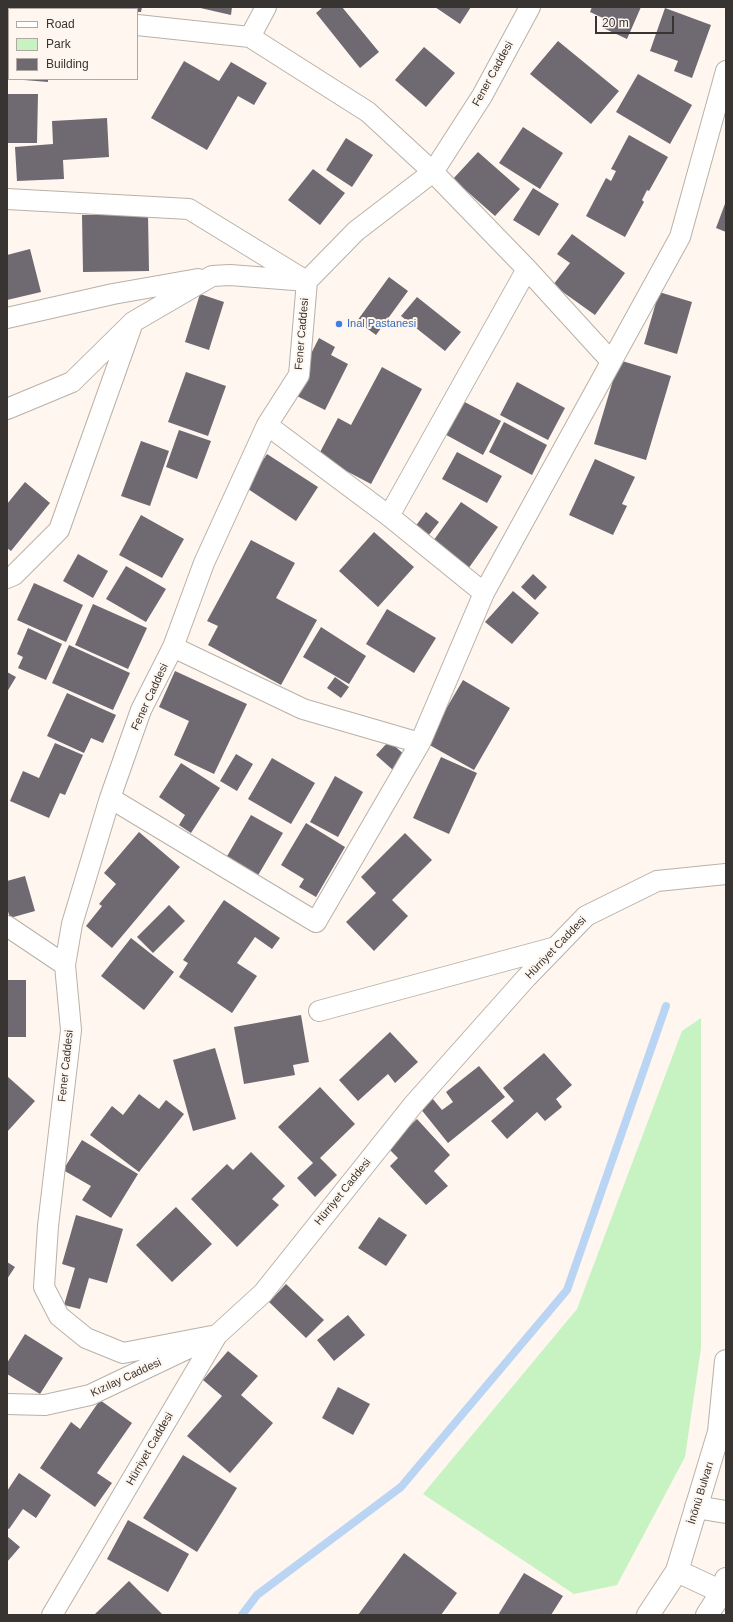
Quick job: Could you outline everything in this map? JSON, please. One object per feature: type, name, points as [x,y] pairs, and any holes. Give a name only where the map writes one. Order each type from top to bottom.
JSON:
[{"type":"main road","name":"İnönü Bulvarı","points":[[648,1615],[677,1571],[719,1432],[726,1361]]},
{"type":"main road","points":[[696,1507],[726,1512]]},
{"type":"main road","points":[[677,1571],[725,1587],[707,1615]]},
{"type":"street","points":[[250,36],[266,7]]},
{"type":"street","name":"Fener Caddesi","points":[[217,1335],[123,1353],[86,1338],[59,1316],[44,1287],[48,1226],[71,1030],[65,965],[72,924],[110,798],[141,710],[173,647],[204,563],[267,425],[299,375],[307,281],[356,231],[434,172],[482,96],[530,7]]},
{"type":"street","points":[[138,24],[250,36],[368,112],[434,172],[527,269],[611,361]]},
{"type":"street","points":[[110,798],[316,922],[420,743],[484,593],[680,237],[726,71]]},
{"type":"street","points":[[7,199],[189,209],[307,281]]},
{"type":"street","points":[[389,516],[527,269]]},
{"type":"street","points":[[7,318],[113,294],[212,276],[230,275],[307,281]]},
{"type":"street","points":[[7,409],[72,382],[133,322],[212,276]]},
{"type":"street","points":[[7,578],[14,575],[59,530],[133,322]]},
{"type":"street","points":[[267,425],[389,516],[484,593]]},
{"type":"street","points":[[173,647],[303,709],[420,743]]},
{"type":"street","name":"Hürriyet Caddesi","points":[[52,1615],[217,1335],[263,1293],[413,1105],[526,978],[586,916],[657,881],[726,874]]},
{"type":"street","points":[[7,926],[65,965]]},
{"type":"street","points":[[318,1011],[557,946]]},
{"type":"street","name":"Kızılay Caddesi","points":[[7,1404],[45,1405],[90,1395],[217,1335]]},
{"type":"green space","points":[[701,1018],[701,1348],[685,1457],[617,1585],[574,1594],[423,1494],[577,1309],[682,1031]]},
{"type":"building","points":[[115,7],[142,7],[141,12],[138,12],[138,8]]},
{"type":"building","points":[[196,7],[232,7],[231,15]]},
{"type":"building","points":[[323,7],[342,7],[379,52],[360,68],[316,13]]},
{"type":"building","points":[[435,7],[471,7],[460,24]]},
{"type":"building","points":[[592,7],[641,7],[627,39],[601,27],[605,19],[590,12]]},
{"type":"building","points":[[665,8],[711,25],[692,78],[674,71],[678,61],[650,51]]},
{"type":"building","points":[[7,35],[8,79],[7,79]]},
{"type":"building","points":[[558,41],[619,91],[591,124],[530,74]]},
{"type":"building","points":[[424,47],[455,73],[426,107],[395,80]]},
{"type":"building","points":[[184,61],[219,81],[231,62],[267,83],[254,105],[238,96],[207,150],[151,118]]},
{"type":"building","points":[[638,74],[692,105],[670,144],[616,112]]},
{"type":"building","points":[[24,80],[48,80],[48,82]]},
{"type":"building","points":[[7,94],[38,94],[37,143],[7,143]]},
{"type":"building","points":[[107,118],[109,157],[63,160],[64,179],[17,181],[15,147],[53,144],[52,121]]},
{"type":"building","points":[[523,127],[563,153],[540,189],[499,163]]},
{"type":"building","points":[[629,135],[668,157],[649,191],[647,190],[642,200],[644,202],[625,237],[586,216],[606,178],[611,181],[616,171],[611,169]]},
{"type":"building","points":[[346,138],[373,155],[352,187],[326,170]]},
{"type":"building","points":[[478,152],[520,189],[495,216],[453,179]]},
{"type":"building","points":[[313,169],[345,193],[320,225],[288,200]]},
{"type":"building","points":[[533,188],[559,204],[539,236],[513,220]]},
{"type":"building","points":[[726,201],[726,232],[716,228]]},
{"type":"building","points":[[148,214],[149,271],[83,272],[82,215]]},
{"type":"building","points":[[572,234],[625,273],[595,315],[553,285],[570,263],[557,254]]},
{"type":"building","points":[[30,249],[41,292],[7,300],[7,255]]},
{"type":"building","points":[[389,277],[408,291],[376,335],[357,321]]},
{"type":"building","points":[[659,292],[692,302],[677,354],[644,344]]},
{"type":"building","points":[[200,294],[224,302],[209,350],[185,342]]},
{"type":"building","points":[[417,297],[461,332],[445,351],[401,316]]},
{"type":"building","points":[[319,338],[335,347],[331,355],[348,364],[325,410],[291,393]]},
{"type":"building","points":[[619,360],[671,376],[646,460],[594,444]]},
{"type":"building","points":[[382,367],[422,389],[371,484],[318,456],[338,418],[351,425]]},
{"type":"building","points":[[186,372],[226,386],[208,436],[168,422]]},
{"type":"building","points":[[517,382],[565,408],[548,440],[500,415]]},
{"type":"building","points":[[457,398],[501,421],[483,455],[439,431]]},
{"type":"building","points":[[504,422],[547,445],[532,475],[489,452]]},
{"type":"building","points":[[179,430],[211,441],[197,479],[166,467]]},
{"type":"building","points":[[141,441],[169,451],[150,506],[121,496]]},
{"type":"building","points":[[457,452],[502,476],[487,503],[442,479]]},
{"type":"building","points":[[267,454],[318,487],[296,521],[245,487]]},
{"type":"building","points":[[595,459],[635,477],[622,504],[627,506],[613,535],[569,515]]},
{"type":"building","points":[[25,482],[50,503],[11,551],[7,548],[7,504]]},
{"type":"building","points":[[461,502],[498,527],[468,569],[431,544]]},
{"type":"building","points":[[426,512],[439,522],[425,540],[412,531]]},
{"type":"building","points":[[141,515],[184,539],[162,578],[119,555]]},
{"type":"building","points":[[374,532],[414,567],[378,607],[339,571]]},
{"type":"building","points":[[251,540],[295,563],[276,598],[317,620],[281,685],[208,645],[218,626],[207,621]]},
{"type":"building","points":[[78,554],[108,571],[93,598],[63,581]]},
{"type":"building","points":[[126,566],[166,589],[146,622],[106,599]]},
{"type":"building","points":[[533,574],[547,587],[535,600],[521,587]]},
{"type":"building","points":[[34,583],[83,605],[66,642],[17,620]]},
{"type":"building","points":[[513,591],[539,613],[512,644],[485,622]]},
{"type":"building","points":[[93,604],[147,628],[128,669],[75,645]]},
{"type":"building","points":[[387,609],[436,638],[414,673],[366,644]]},
{"type":"building","points":[[321,627],[366,656],[349,684],[303,657]]},
{"type":"building","points":[[28,628],[62,644],[46,680],[18,668],[23,657],[17,654]]},
{"type":"building","points":[[69,645],[130,673],[113,710],[52,683]]},
{"type":"building","points":[[175,671],[247,704],[214,774],[174,755],[189,721],[159,707]]},
{"type":"building","points":[[7,672],[16,677],[7,692]]},
{"type":"building","points":[[335,677],[349,687],[341,698],[327,688]]},
{"type":"building","points":[[463,680],[510,708],[474,770],[426,743]]},
{"type":"building","points":[[67,693],[116,715],[103,743],[91,738],[84,753],[47,736]]},
{"type":"building","points":[[389,741],[407,757],[394,771],[376,755]]},
{"type":"building","points":[[55,743],[83,755],[65,795],[60,793],[49,818],[10,801],[23,771],[39,778]]},
{"type":"building","points":[[236,754],[253,764],[237,791],[220,781]]},
{"type":"building","points":[[441,757],[477,773],[449,834],[413,818]]},
{"type":"building","points":[[272,758],[315,783],[291,824],[248,799]]},
{"type":"building","points":[[181,763],[220,788],[191,833],[179,825],[185,815],[159,797]]},
{"type":"building","points":[[335,776],[363,792],[338,837],[310,822]]},
{"type":"building","points":[[251,815],[283,833],[257,877],[226,858]]},
{"type":"building","points":[[306,823],[345,847],[316,897],[299,887],[304,879],[281,865]]},
{"type":"building","points":[[139,832],[180,867],[112,948],[86,926],[102,906],[99,904],[116,884],[104,873]]},
{"type":"building","points":[[405,833],[432,860],[392,900],[408,916],[374,951],[346,922],[376,893],[361,877]]},
{"type":"building","points":[[25,876],[35,911],[10,918],[7,908],[7,881]]},
{"type":"building","points":[[224,900],[280,938],[272,949],[255,937],[237,963],[257,976],[232,1013],[179,977],[188,963],[183,960]]},
{"type":"building","points":[[169,905],[185,921],[153,953],[137,937]]},
{"type":"building","points":[[131,938],[174,972],[144,1010],[101,976]]},
{"type":"building","points":[[7,980],[26,980],[26,1037],[7,1037]]},
{"type":"building","points":[[301,1015],[309,1062],[293,1065],[295,1075],[244,1084],[234,1027]]},
{"type":"building","points":[[390,1032],[418,1062],[395,1083],[388,1074],[358,1101],[339,1080]]},
{"type":"building","points":[[215,1048],[236,1119],[193,1131],[173,1060]]},
{"type":"building","points":[[544,1053],[572,1085],[556,1099],[562,1107],[545,1121],[537,1112],[507,1139],[491,1121],[514,1101],[503,1088]]},
{"type":"building","points":[[479,1066],[505,1097],[448,1143],[420,1108],[432,1098],[442,1110],[453,1102],[446,1092]]},
{"type":"building","points":[[7,1076],[35,1101],[7,1132]]},
{"type":"building","points":[[320,1087],[355,1124],[320,1158],[337,1175],[315,1197],[297,1178],[313,1163],[278,1127]]},
{"type":"building","points":[[139,1094],[159,1109],[166,1100],[184,1114],[139,1172],[90,1135],[112,1106],[123,1115]]},
{"type":"building","points":[[417,1119],[450,1155],[434,1171],[448,1186],[426,1205],[390,1166],[398,1158],[387,1147]]},
{"type":"building","points":[[82,1140],[138,1174],[111,1218],[82,1200],[91,1186],[63,1170]]},
{"type":"building","points":[[251,1152],[285,1186],[272,1199],[279,1205],[237,1247],[191,1199],[227,1164],[233,1170]]},
{"type":"building","points":[[176,1207],[212,1244],[172,1282],[136,1245]]},
{"type":"building","points":[[76,1215],[123,1229],[107,1283],[89,1278],[80,1309],[64,1305],[75,1268],[62,1264]]},
{"type":"building","points":[[379,1217],[407,1235],[386,1266],[358,1248]]},
{"type":"building","points":[[7,1262],[15,1267],[7,1279]]},
{"type":"building","points":[[286,1284],[324,1320],[306,1338],[269,1302]]},
{"type":"building","points":[[348,1315],[365,1335],[334,1361],[317,1340]]},
{"type":"building","points":[[25,1334],[63,1358],[40,1394],[7,1374],[7,1363]]},
{"type":"building","points":[[228,1351],[258,1376],[241,1395],[273,1423],[230,1473],[187,1436],[222,1396],[203,1380]]},
{"type":"building","points":[[338,1387],[370,1404],[353,1435],[322,1418]]},
{"type":"building","points":[[100,1400],[132,1423],[97,1473],[112,1483],[95,1507],[40,1468],[71,1422],[80,1429]]},
{"type":"building","points":[[183,1455],[237,1488],[197,1552],[143,1518]]},
{"type":"building","points":[[19,1473],[51,1495],[36,1518],[23,1509],[9,1529],[7,1528],[7,1491]]},
{"type":"building","points":[[128,1520],[189,1554],[168,1592],[107,1559]]},
{"type":"building","points":[[7,1536],[20,1547],[7,1562]]},
{"type":"building","points":[[404,1553],[457,1593],[441,1615],[358,1615]]},
{"type":"building","points":[[524,1573],[563,1596],[551,1615],[498,1615]]},
{"type":"building","points":[[129,1581],[163,1615],[94,1615]]},
{"type":"waterway","points":[[242,1615],[257,1595],[401,1487],[567,1290],[666,1006]]},
{"type":"place","name":"Inal Pastanesi","points":[[339,324]]}]
